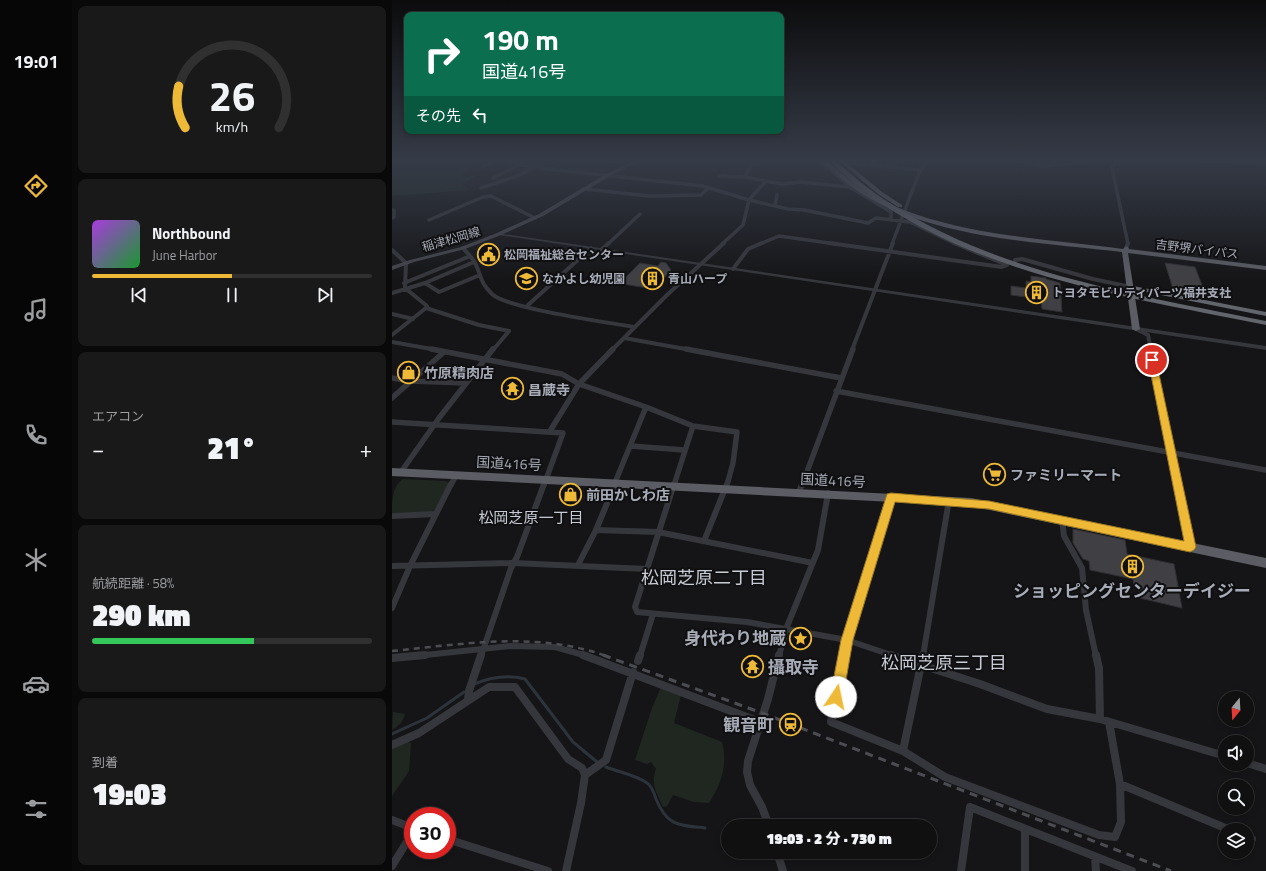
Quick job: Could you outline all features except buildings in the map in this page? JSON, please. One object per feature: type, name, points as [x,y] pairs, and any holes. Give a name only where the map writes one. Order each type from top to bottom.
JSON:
[{"type":"highway","name":"吉野堺バイパス","points":[[878,200],[947,226],[980,232],[1266,268]]},
{"type":"highway","points":[[881,200],[890,207],[949,238],[994,256],[1034,269],[1151,299],[1266,322]]},
{"type":"highway","name":"吉野堺バイパス","points":[[889,200],[905,211]]},
{"type":"highway","name":"吉野堺バイパス","points":[[1126,250],[1266,265]]},
{"type":"highway","points":[[1126,250],[1136,328]]},
{"type":"highway","points":[[1131,287],[1266,314]]},
{"type":"highway","points":[[1133,299],[1266,327]]},
{"type":"highway","name":"国道416号","points":[[396,472],[949,500],[989,505],[1266,563]]},
{"type":"main road","name":"稲津松岡線","points":[[392,268],[463,248],[499,234],[535,218],[567,200]]},
{"type":"street","points":[[429,220],[477,200]]},
{"type":"street","points":[[498,200],[535,218]]},
{"type":"street","points":[[550,431],[579,384],[634,327],[743,225],[749,200],[775,205],[788,210],[804,210],[868,223],[876,218],[910,222],[958,245],[1009,264],[1002,267],[779,236],[748,249],[733,270]]},
{"type":"street","points":[[775,205],[776,200]]},
{"type":"street","points":[[871,200],[891,212],[891,220]]},
{"type":"street","points":[[799,492],[909,200]]},
{"type":"street","points":[[1119,200],[1128,242],[1126,250]]},
{"type":"street","points":[[392,210],[394,210],[394,217],[392,218]]},
{"type":"street","points":[[601,250],[640,214]]},
{"type":"street","points":[[499,234],[874,291],[1266,348]]},
{"type":"street","points":[[463,248],[468,257],[474,262],[482,282],[493,295],[505,301],[546,311],[634,327]]},
{"type":"street","points":[[528,306],[591,248]]},
{"type":"street","points":[[392,250],[406,263],[405,285],[426,306],[426,308],[479,325],[509,331],[484,359],[396,472]]},
{"type":"street","points":[[392,293],[405,285],[468,257]]},
{"type":"street","points":[[1015,260],[1022,259],[1093,279],[1131,287]]},
{"type":"street","points":[[405,285],[425,283],[474,262]]},
{"type":"street","points":[[425,283],[439,292],[480,275]]},
{"type":"street","points":[[392,335],[426,308]]},
{"type":"street","points":[[392,314],[413,318]]},
{"type":"street","points":[[1136,328],[1148,335],[1173,453],[1190,547]]},
{"type":"street","points":[[624,338],[841,378]]},
{"type":"street","points":[[392,342],[562,374],[579,384],[646,407],[693,426],[737,432],[733,463],[726,489],[704,541]]},
{"type":"street","points":[[392,398],[444,352]]},
{"type":"street","points":[[392,378],[410,381],[465,383]]},
{"type":"street","points":[[836,391],[1266,470]]},
{"type":"street","points":[[578,565],[596,530],[646,407]]},
{"type":"street","points":[[392,422],[563,433],[547,480],[513,563],[469,691],[468,700]]},
{"type":"street","points":[[693,426],[672,486],[635,607],[637,612],[747,622],[847,640],[980,684],[1047,709],[1104,720],[1218,754]]},
{"type":"street","points":[[631,446],[684,450]]},
{"type":"street","points":[[392,608],[410,566],[456,475]]},
{"type":"street","points":[[767,819],[762,806],[750,785],[747,772],[748,761],[768,699],[786,629],[818,550],[828,494]]},
{"type":"street","points":[[891,497],[847,640],[831,722],[903,751],[945,777],[1100,835],[1115,837],[1121,822],[1120,784],[1104,720],[1099,668],[1086,610],[1082,568],[1064,536],[1062,520]]},
{"type":"street","points":[[903,751],[921,665],[949,500]]},
{"type":"street","points":[[392,516],[436,514]]},
{"type":"street","points":[[596,530],[658,532],[813,564]]},
{"type":"street","points":[[392,566],[513,563],[647,569]]},
{"type":"street","points":[[638,661],[654,614]]},
{"type":"street","points":[[392,658],[484,648],[530,646],[555,647],[583,654],[633,672],[760,722]]},
{"type":"street","points":[[585,775],[606,760],[633,672]]},
{"type":"street","points":[[392,745],[419,732],[489,687],[515,686],[568,759],[582,768],[585,775],[581,803],[566,871]]},
{"type":"street","points":[[1254,765],[1266,769]]},
{"type":"street","points":[[1120,784],[1218,825]]},
{"type":"street","points":[[961,871],[970,807],[1024,830],[1132,871]]},
{"type":"street","points":[[392,820],[404,825]]},
{"type":"street","points":[[1024,830],[1025,871]]},
{"type":"street","points":[[456,841],[548,871]]},
{"type":"street","points":[[392,866],[404,847]]},
{"type":"street","points":[[1095,857],[1096,871]]},
{"type":"street","points":[[779,859],[783,871]]},
{"type":"shaded area","points":[[403,479],[446,481],[449,483],[435,510],[431,512],[392,513],[395,490],[399,482]]},
{"type":"shaded area","points":[[661,687],[681,695],[674,723],[722,742],[724,751],[724,767],[720,782],[709,803],[694,802],[673,795],[667,806],[663,807],[654,784],[656,769],[651,762],[647,764],[635,760],[652,708]]},
{"type":"shaded area","points":[[393,712],[405,714],[400,724],[392,730]]},
{"type":"shaded area","points":[[408,742],[411,743],[409,771],[392,796],[392,749]]},
{"type":"waterway","points":[[474,684],[499,677],[518,677],[525,679],[573,742],[597,762]]},
{"type":"waterway","points":[[392,734],[427,718],[464,692]]},
{"type":"waterway","points":[[606,767],[638,778],[649,784],[660,808],[669,819],[681,825],[705,828]]},
{"type":"railway","points":[[392,651],[473,643],[527,642],[580,648],[604,655]]},
{"type":"railway","points":[[604,655],[762,713],[1171,871]]},
{"type":"place","name":"松岡福祉総合センター","points":[[489,254]]},
{"type":"place","name":"なかよし幼児園","points":[[527,278]]},
{"type":"place","name":"青山ハープ","points":[[652,278]]},
{"type":"place","name":"トヨタモビリティパーツ福井支社","points":[[1036,292]]},
{"type":"place","name":"竹原精肉店","points":[[408,372]]},
{"type":"place","name":"昌蔵寺","points":[[512,389]]},
{"type":"place","name":"ファミリーマート","points":[[994,474]]},
{"type":"place","name":"前田かしわ店","points":[[570,494]]},
{"type":"place","name":"ショッピングセンターデイジー","points":[[1132,567]]},
{"type":"place","name":"身代わり地蔵","points":[[801,638]]},
{"type":"place","name":"攝取寺","points":[[752,667]]},
{"type":"place","name":"観音町","points":[[790,725]]},
{"type":"district","name":"松岡芝原一丁目","points":[[531,517]]},
{"type":"district","name":"松岡芝原二丁目","points":[[704,577]]},
{"type":"district","name":"松岡芝原三丁目","points":[[944,662]]},
{"type":"route","points":[[836,697],[847,640],[891,497],[949,500],[989,505],[1190,547],[1173,453],[1152,360]]}]
